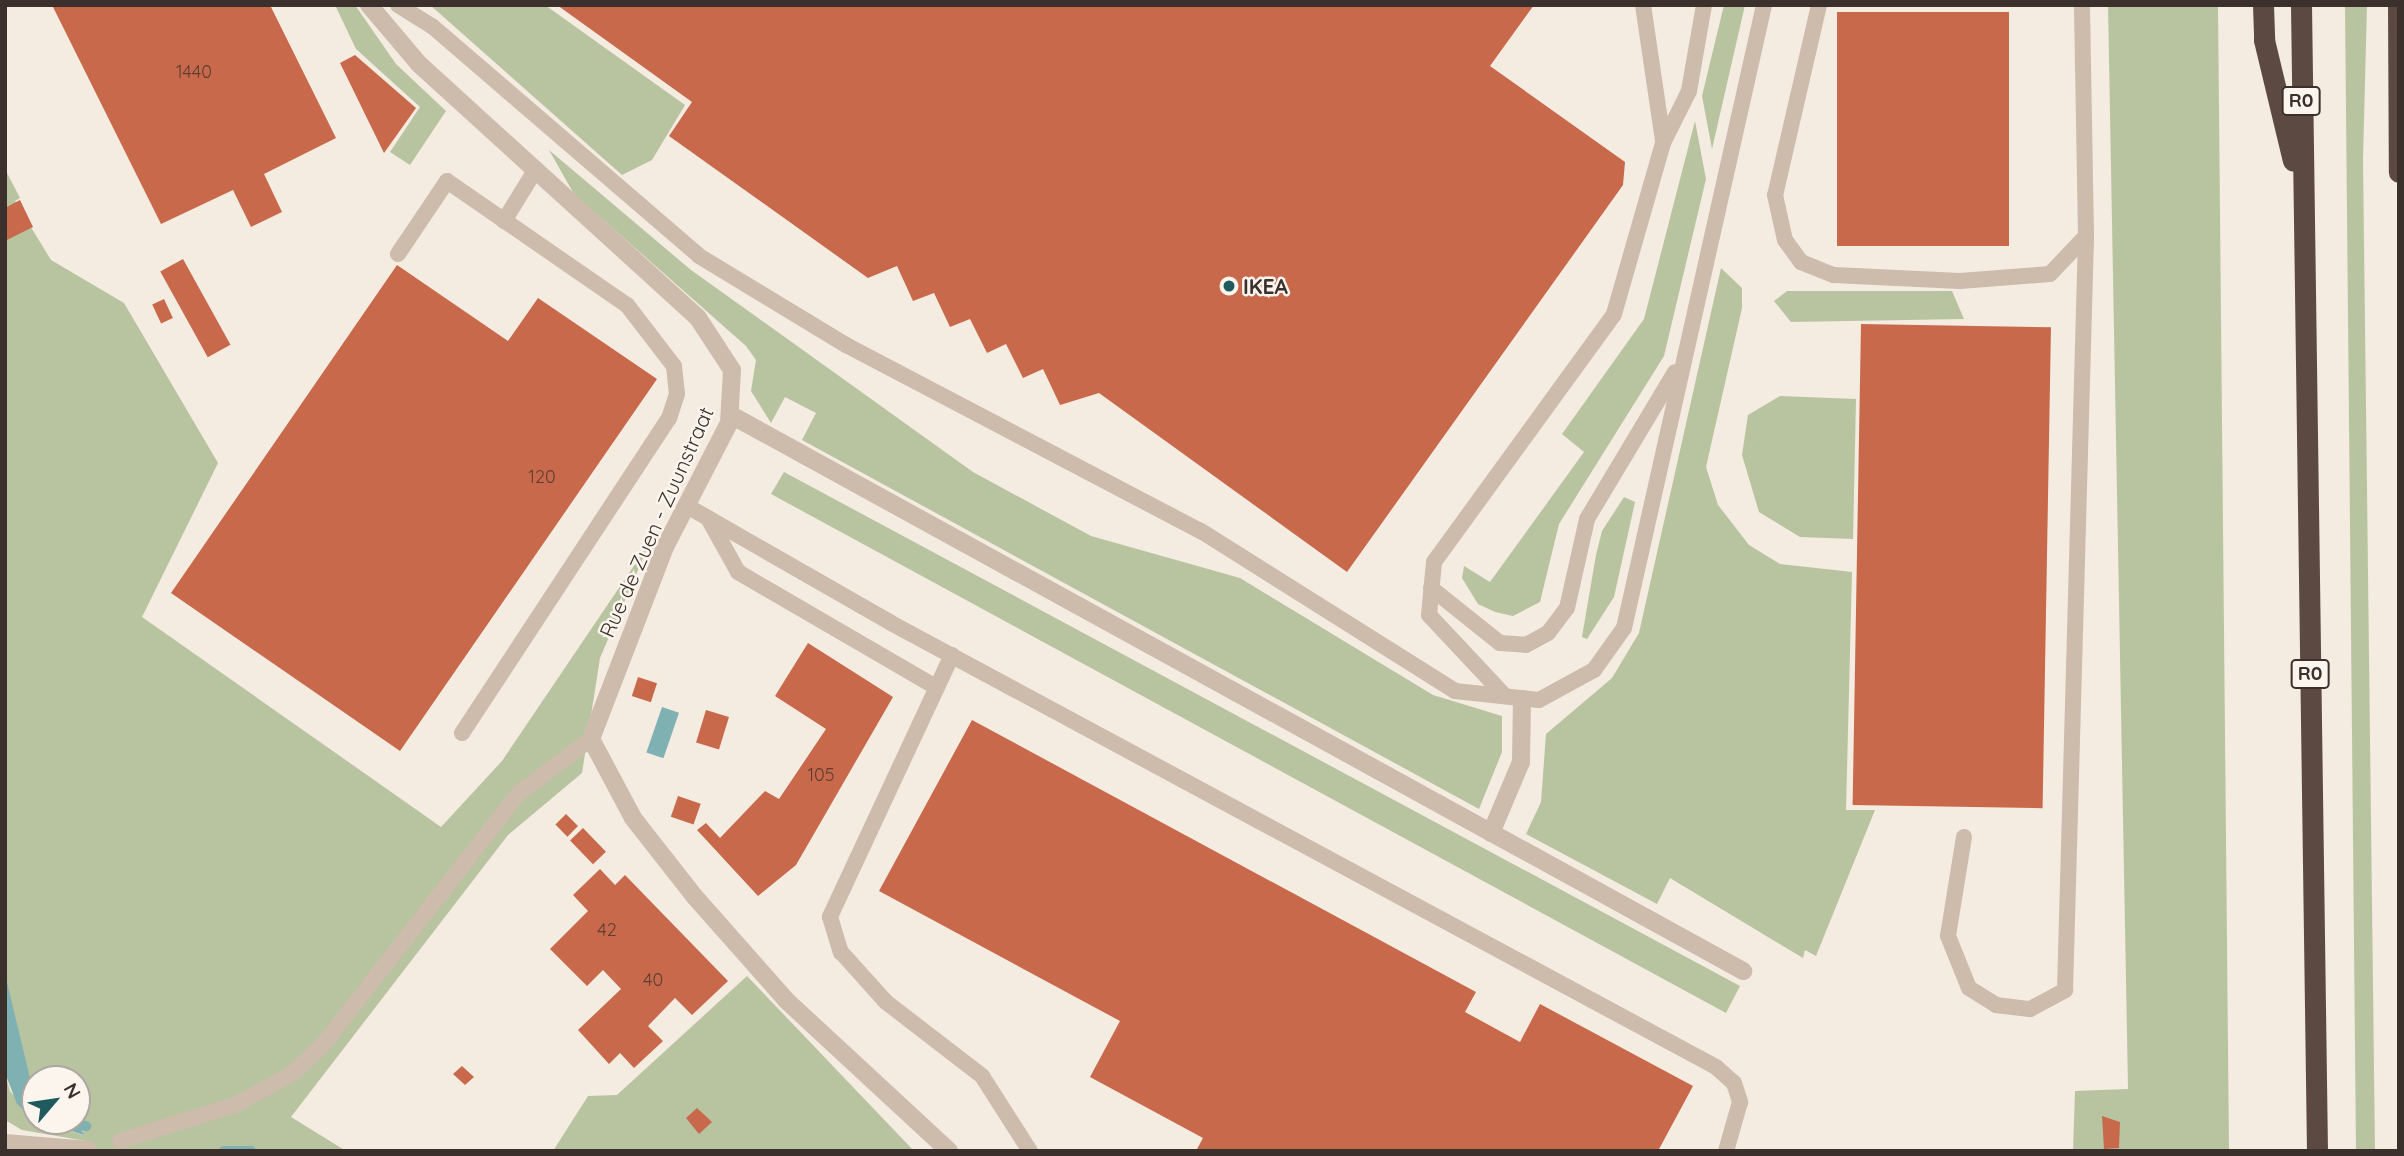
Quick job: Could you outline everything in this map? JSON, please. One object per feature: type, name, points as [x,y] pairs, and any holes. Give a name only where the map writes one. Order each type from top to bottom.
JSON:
[{"type":"highway","points":[[2263,5],[2264,40],[2302,197]]},
{"type":"highway","name":"R0","points":[[2301,5],[2317,1151]]},
{"type":"highway","points":[[2398,5],[2399,172]]},
{"type":"street","name":"Rue de Zuen - Zuunstraat","points":[[369,5],[419,64],[698,318],[732,370],[731,415],[687,506],[591,739]]},
{"type":"street","points":[[731,415],[1743,971]]},
{"type":"street","points":[[1491,833],[1521,762],[1514,698]]},
{"type":"street","points":[[591,739],[633,818],[695,897],[787,1001],[949,1151]]},
{"type":"street","points":[[5,1143],[89,1150]]},
{"type":"lane","points":[[398,5],[432,26],[699,256],[846,345],[1201,531],[1455,691],[1539,700],[1594,670],[1624,628],[1682,358],[1764,5]]},
{"type":"lane","points":[[1643,5],[1663,143]]},
{"type":"lane","points":[[1514,698],[1443,636],[1429,615],[1434,562],[1614,314],[1663,143],[1689,91],[1704,5]]},
{"type":"lane","points":[[1819,5],[1775,195],[1785,240],[1801,262],[1834,275],[1960,281],[2050,274],[2086,236]]},
{"type":"lane","points":[[1964,837],[1948,936],[1969,988],[1996,1004],[2030,1009],[2065,990],[2086,236],[2082,5]]},
{"type":"lane","points":[[504,221],[536,169]]},
{"type":"lane","points":[[398,254],[447,181],[628,305],[674,366],[677,394],[669,418],[462,733]]},
{"type":"lane","points":[[1431,588],[1500,643],[1526,645],[1548,633],[1567,608],[1587,519],[1682,358]]},
{"type":"lane","points":[[687,506],[952,655],[1717,1067],[1734,1083],[1740,1102],[1726,1151]]},
{"type":"lane","points":[[708,518],[738,572],[937,688]]},
{"type":"lane","points":[[952,655],[830,917],[841,952],[886,1002],[982,1076],[1030,1151]]},
{"type":"lane","points":[[120,1141],[237,1104],[293,1073],[325,1042],[519,793],[591,739]]},
{"type":"green space","points":[[335,5],[355,5],[396,64],[446,111],[410,165],[390,152],[420,107],[356,49]]},
{"type":"green space","points":[[430,5],[545,5],[685,105],[652,160],[622,175]]},
{"type":"green space","points":[[1724,5],[1745,5],[1712,149],[1702,96]]},
{"type":"green space","points":[[2108,5],[2218,5],[2229,1151],[2073,1151],[2075,1091],[2128,1089]]},
{"type":"green space","points":[[2345,5],[2367,5],[2363,159],[2375,1151],[2356,1151]]},
{"type":"green space","points":[[1695,121],[1706,179],[1664,356],[1559,524],[1540,602],[1513,616],[1495,612],[1478,604],[1462,578],[1464,566],[1490,582],[1584,452],[1562,434],[1644,319]]},
{"type":"green space","points":[[549,150],[691,270],[973,472],[1091,536],[1240,578],[1433,695],[1502,716],[1502,752],[1479,809],[802,440],[816,413],[785,397],[771,423],[751,391],[756,360],[746,346],[574,194]]},
{"type":"green space","points":[[5,169],[20,198],[15,201],[51,260],[124,303],[218,463],[142,617],[441,827],[502,761],[650,542],[600,658],[582,773],[508,835],[291,1117],[346,1151],[91,1151],[86,1141],[51,1135],[91,1135],[91,1065],[22,1065],[5,1004]]},
{"type":"green space","points":[[1721,268],[1742,288],[1742,308],[1706,467],[1718,505],[1749,545],[1780,564],[1852,572],[1846,810],[1875,810],[1816,956],[1805,950],[1803,958],[1670,878],[1657,904],[1526,834],[1541,802],[1546,734],[1612,678],[1639,633]]},
{"type":"green space","points":[[1787,291],[1952,291],[1964,319],[1791,322],[1774,301]]},
{"type":"green space","points":[[1780,396],[1856,399],[1853,539],[1800,537],[1759,512],[1742,455],[1748,415]]},
{"type":"green space","points":[[784,472],[1740,986],[1726,1013],[771,494]]},
{"type":"green space","points":[[1624,497],[1635,502],[1614,597],[1587,639],[1582,637],[1602,531]]},
{"type":"green space","points":[[747,976],[914,1151],[553,1151],[588,1096],[617,1095]]},
{"type":"green space","points":[[5,1073],[10,1091],[21,1104],[21,1129],[5,1120]]},
{"type":"water","points":[[662,707],[679,713],[663,758],[646,752]]},
{"type":"water","points":[[5,974],[27,1065],[21,1065],[21,1108],[17,1104],[5,1073]]},
{"type":"building","points":[[52,5],[270,5],[336,138],[264,174],[282,212],[251,227],[233,190],[161,224]]},
{"type":"building","name":"IKEA","points":[[557,5],[1534,5],[1490,66],[1625,162],[1623,185],[1347,572],[1099,393],[1060,405],[1043,369],[1023,378],[1006,344],[987,353],[970,319],[950,327],[934,293],[913,301],[897,266],[868,278],[669,136],[692,102]]},
{"type":"building","points":[[1837,12],[2009,12],[2009,246],[1837,246]]},
{"type":"building","points":[[355,55],[416,108],[384,153],[340,63]]},
{"type":"building","points":[[20,200],[33,227],[5,241],[5,208]]},
{"type":"building","points":[[183,259],[231,345],[208,357],[160,272]]},
{"type":"building","points":[[397,265],[508,341],[538,298],[657,379],[400,751],[171,593]]},
{"type":"building","points":[[164,299],[173,318],[161,324],[152,304]]},
{"type":"building","points":[[1861,324],[2051,327],[2043,808],[1853,805]]},
{"type":"building","points":[[808,643],[893,697],[796,865],[758,896],[697,830],[706,823],[720,838],[765,791],[779,799],[826,729],[775,696]]},
{"type":"building","points":[[638,677],[657,683],[651,702],[632,696]]},
{"type":"building","points":[[706,710],[729,717],[719,750],[696,743]]},
{"type":"building","points":[[972,720],[1476,992],[1465,1012],[1520,1042],[1540,1004],[1693,1086],[1658,1151],[1196,1151],[1203,1138],[1090,1077],[1120,1021],[879,891]]},
{"type":"building","points":[[678,796],[701,804],[694,825],[671,817]]},
{"type":"building","points":[[566,814],[578,826],[567,837],[555,825]]},
{"type":"building","points":[[583,828],[606,852],[593,864],[570,841]]},
{"type":"building","points":[[600,869],[615,885],[625,875],[728,981],[692,1015],[675,998],[648,1026],[663,1041],[634,1068],[620,1053],[609,1064],[578,1030],[621,989],[603,970],[587,986],[550,949],[588,911],[573,895]]},
{"type":"building","points":[[462,1066],[474,1077],[465,1085],[453,1074]]},
{"type":"building","points":[[697,1108],[712,1122],[699,1134],[686,1118]]},
{"type":"building","points":[[2102,1116],[2120,1122],[2119,1148],[2104,1149]]},
{"type":"waterway","points":[[224,1151],[251,1151]]},
{"type":"place","name":"IKEA","points":[[1229,286]]}]
